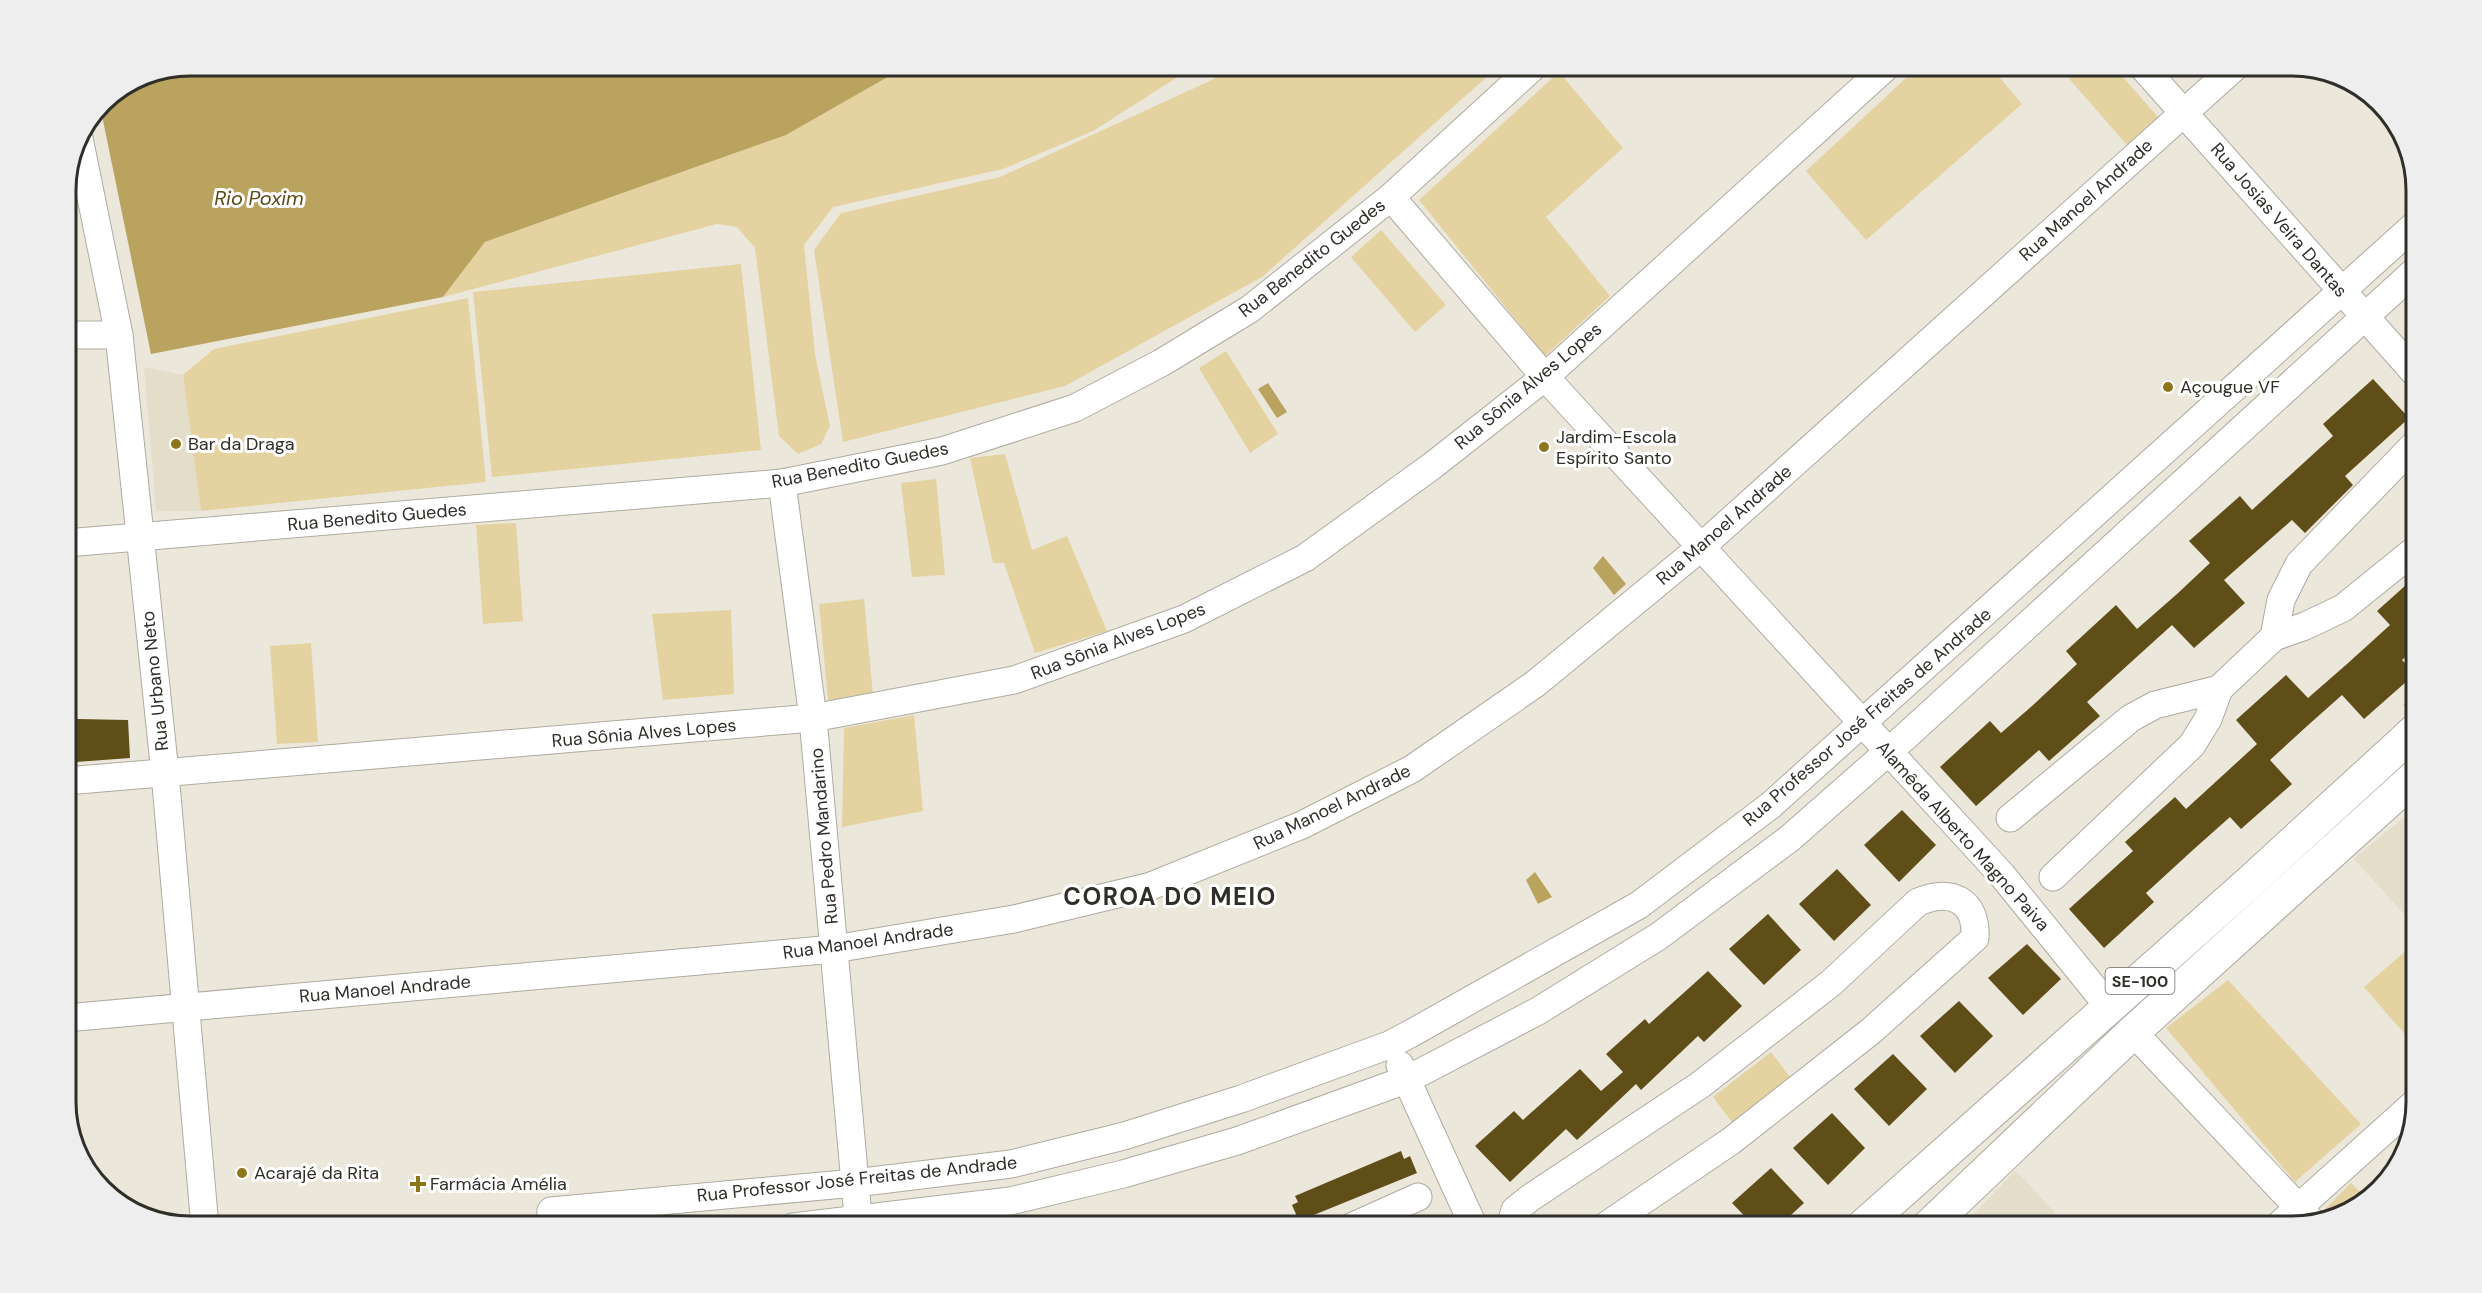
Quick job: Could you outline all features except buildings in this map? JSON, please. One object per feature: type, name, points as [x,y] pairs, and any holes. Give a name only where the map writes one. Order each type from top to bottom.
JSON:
[{"type":"main road","name":"SE-100","points":[[1874,1216],[2251,881],[2406,750]]},
{"type":"main road","name":"SE-100","points":[[1940,1216],[2133,1032],[2406,785]]},
{"type":"main road","points":[[2251,881],[2264,890],[2271,906]]},
{"type":"street","name":"Rua Benedito Guedes","points":[[77,542],[782,483],[942,451],[1075,408],[1161,363],[1250,309],[1391,197],[1523,76]]},
{"type":"street","name":"Rua Sônia Alves Lopes","points":[[77,780],[813,718],[1014,680],[1184,620],[1305,558],[1432,466],[1545,376],[1876,76]]},
{"type":"street","name":"Rua Josias Veira Dantas","points":[[2151,76],[2405,362]]},
{"type":"street","name":"Rua Manoel Andrade","points":[[77,1017],[834,949],[1014,919],[1151,886],[1302,825],[1412,769],[1535,684],[1700,548],[2225,76]]},
{"type":"street","name":"Rua Urbano Neto","points":[[82,155],[119,335],[165,773],[184,1007],[205,1216]]},
{"type":"street","name":"Alamêda Alberto Magno Paiva","points":[[1391,197],[1545,376],[1700,548],[2002,875],[2110,1008]]},
{"type":"street","name":"Rua Professor José Freitas de Andrade","points":[[551,1216],[551,1211],[855,1183],[1011,1164],[1124,1136],[1241,1099],[1389,1045],[1639,905],[1771,806],[2405,234]]},
{"type":"street","name":"Rua Professor José Freitas de Andrade","points":[[912,1216],[1010,1201],[1123,1174],[1237,1141],[1408,1079],[1538,1011],[1659,936],[1789,839],[1888,752],[2405,280]]},
{"type":"street","points":[[77,335],[119,335]]},
{"type":"street","points":[[2274,637],[2281,600],[2299,564],[2405,454]]},
{"type":"street","name":"Rua Pedro Mandarino","points":[[782,483],[813,718],[858,1216]]},
{"type":"street","points":[[2010,818],[2131,718],[2155,705],[2218,689],[2274,637],[2343,608],[2405,558]]},
{"type":"street","points":[[2053,878],[2192,745],[2208,719],[2218,689]]},
{"type":"street","points":[[1513,1216],[1515,1210],[1530,1198],[1700,1085],[1831,983],[1918,902],[1935,895],[1948,895],[1962,902],[1971,912],[1976,928],[1975,938],[1870,1031],[1731,1141],[1620,1216]]},
{"type":"street","points":[[2133,1032],[2305,1214],[2405,1114]]},
{"type":"street","points":[[1389,1045],[1408,1079],[1469,1216]]},
{"type":"street","points":[[1376,1216],[1418,1197]]},
{"type":"shaded area","points":[[1487,76],[1262,277],[1065,386],[843,442],[814,250],[841,213],[1000,177],[1216,77]]},
{"type":"shaded area","points":[[1554,76],[1563,76],[1623,148],[1546,217],[1610,296],[1545,356],[1419,200]]},
{"type":"shaded area","points":[[1908,76],[1999,76],[2022,104],[1866,240],[1806,171]]},
{"type":"shaded area","points":[[2067,76],[2122,76],[2159,118],[2128,146]]},
{"type":"shaded area","points":[[888,77],[1178,77],[1093,131],[1003,169],[833,207],[804,245],[815,354],[830,426],[821,444],[798,454],[779,436],[755,248],[737,227],[717,224],[443,297],[485,242],[786,135]]},
{"type":"shaded area","points":[[1381,230],[1446,305],[1415,332],[1351,257]]},
{"type":"shaded area","points":[[741,264],[761,450],[492,477],[473,292]]},
{"type":"shaded area","points":[[468,298],[486,482],[201,511],[183,375],[214,349]]},
{"type":"shaded area","points":[[1226,351],[1278,434],[1250,453],[1199,368]]},
{"type":"shaded area","points":[[144,367],[183,375],[201,511],[156,511]]},
{"type":"shaded area","points":[[1005,454],[1032,550],[1067,536],[1107,631],[1035,653],[1004,563],[993,563],[970,458]]},
{"type":"shaded area","points":[[936,479],[945,575],[912,577],[901,483]]},
{"type":"shaded area","points":[[516,523],[523,621],[483,624],[476,525]]},
{"type":"shaded area","points":[[864,599],[873,695],[828,701],[819,604]]},
{"type":"shaded area","points":[[731,610],[734,694],[663,700],[652,614]]},
{"type":"shaded area","points":[[311,643],[318,742],[277,744],[270,646]]},
{"type":"shaded area","points":[[914,715],[923,811],[842,827],[844,728]]},
{"type":"shaded area","points":[[2406,816],[2406,916],[2354,859]]},
{"type":"shaded area","points":[[2406,951],[2406,1035],[2364,987]]},
{"type":"shaded area","points":[[2228,980],[2361,1124],[2295,1182],[2166,1028]]},
{"type":"shaded area","points":[[1771,1052],[1796,1085],[1737,1129],[1713,1097]]},
{"type":"shaded area","points":[[2015,1171],[2058,1216],[1972,1216]]},
{"type":"shaded area","points":[[2351,1183],[2361,1193],[2335,1208],[2321,1213]]},
{"type":"water","name":"Rio Poxim","points":[[183,77],[888,77],[786,135],[485,242],[443,297],[151,354],[102,118],[121,100],[140,88]]},
{"type":"water","points":[[1268,383],[1287,412],[1277,418],[1258,389]]},
{"type":"water","points":[[1603,556],[1626,584],[1614,595],[1593,568]]},
{"type":"water","points":[[1535,872],[1552,897],[1538,904],[1526,880]]},
{"type":"place","name":"Açougue VF","points":[[2168,387]]},
{"type":"place","name":"Bar da Draga","points":[[176,444]]},
{"type":"place","name":"Jardim-Escola Espírito Santo","points":[[1544,447]]},
{"type":"place","name":"Acarajé da Rita","points":[[242,1173]]},
{"type":"place","name":"Farmácia Amélia","points":[[418,1184]]},
{"type":"district","name":"COROA DO MEIO","points":[[1170,897]]}]
